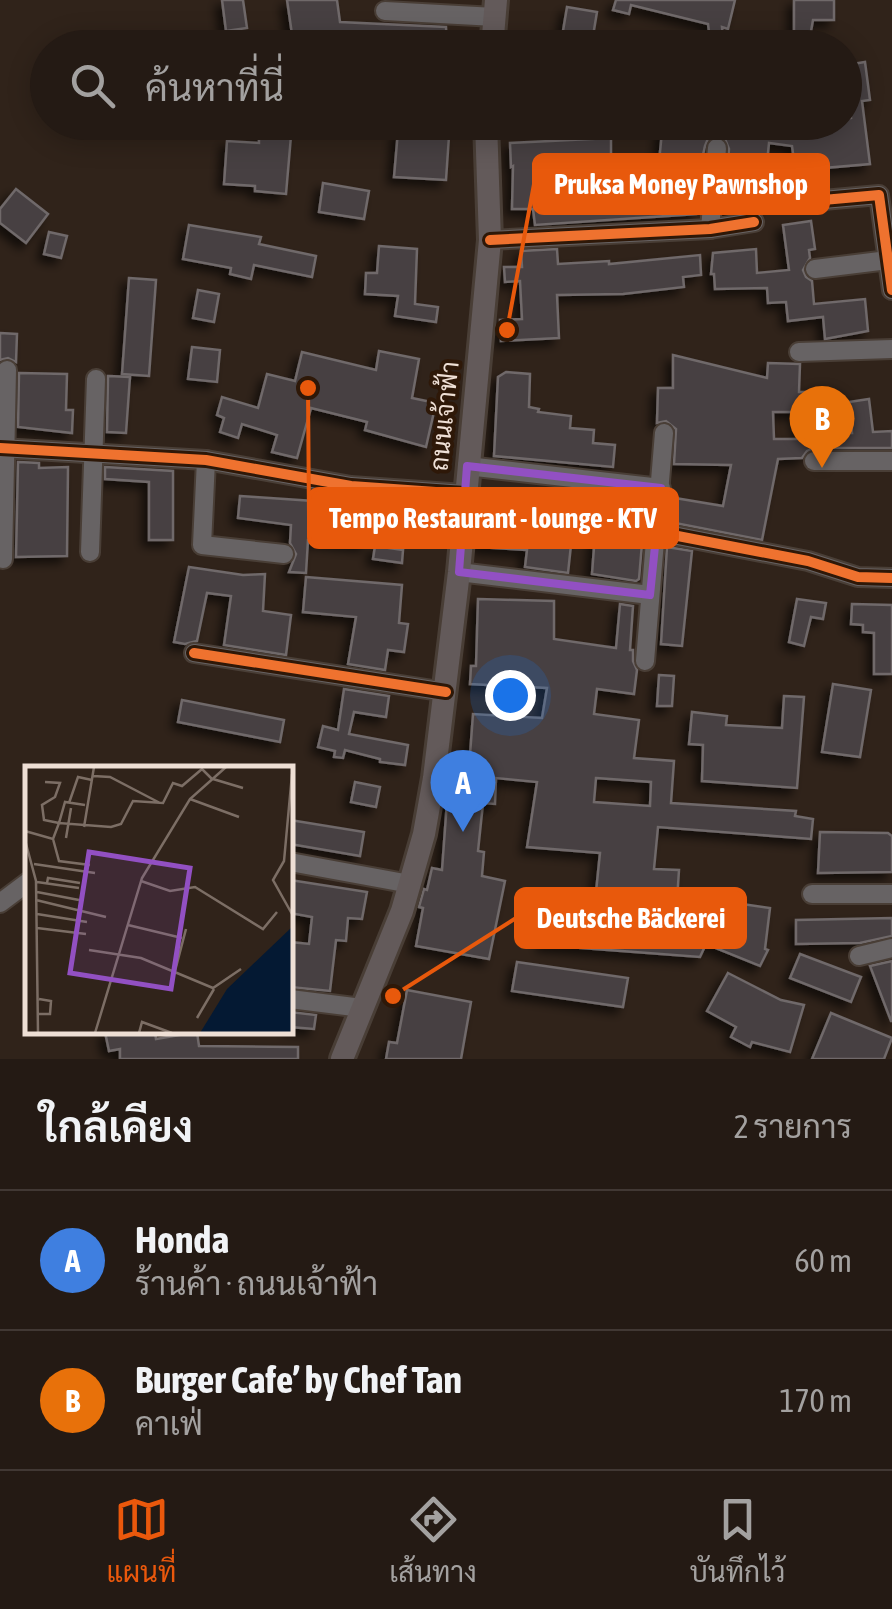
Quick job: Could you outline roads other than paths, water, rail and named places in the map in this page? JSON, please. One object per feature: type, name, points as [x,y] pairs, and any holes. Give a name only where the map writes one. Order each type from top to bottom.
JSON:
[{"type":"main road","name":"ถนนเจ้าฟ้า","points":[[342,1059],[402,911],[434,778],[459,572],[490,240],[487,140]]},
{"type":"street","points":[[384,11],[496,8]]},
{"type":"street","points":[[710,229],[717,148]]},
{"type":"street","points":[[812,201],[879,195],[892,290]]},
{"type":"street","points":[[490,240],[710,229],[754,222]]},
{"type":"street","points":[[816,269],[888,260]]},
{"type":"street","points":[[799,352],[892,350]]},
{"type":"street","points":[[3,559],[6,370]]},
{"type":"street","points":[[90,552],[96,379]]},
{"type":"street","points":[[645,662],[664,433]]},
{"type":"street","points":[[3,448],[206,460],[351,486],[464,494]]},
{"type":"street","points":[[206,460],[202,545],[284,554]]},
{"type":"street","points":[[814,461],[892,461]]},
{"type":"street","points":[[466,466],[661,488]]},
{"type":"street","points":[[657,532],[808,561],[858,577],[892,578]]},
{"type":"street","points":[[459,572],[650,594]]},
{"type":"street","points":[[194,653],[446,692]]},
{"type":"street","points":[[292,862],[410,884]]},
{"type":"street","points":[[0,903],[25,884]]},
{"type":"street","points":[[812,894],[892,894]]},
{"type":"street","points":[[859,956],[892,948]]},
{"type":"street","points":[[292,999],[362,1008]]},
{"type":"place","name":"Pruksa Money Pawnshop","points":[[507,330]]},
{"type":"place","name":"Tempo Restaurant - lounge - KTV","points":[[308,388]]},
{"type":"place","name":"Burger Cafe’ by Chef Tan","points":[[822,468]]},
{"type":"place","name":"Honda","points":[[463,832]]},
{"type":"place","name":"Deutsche Bäckerei","points":[[393,996]]}]
